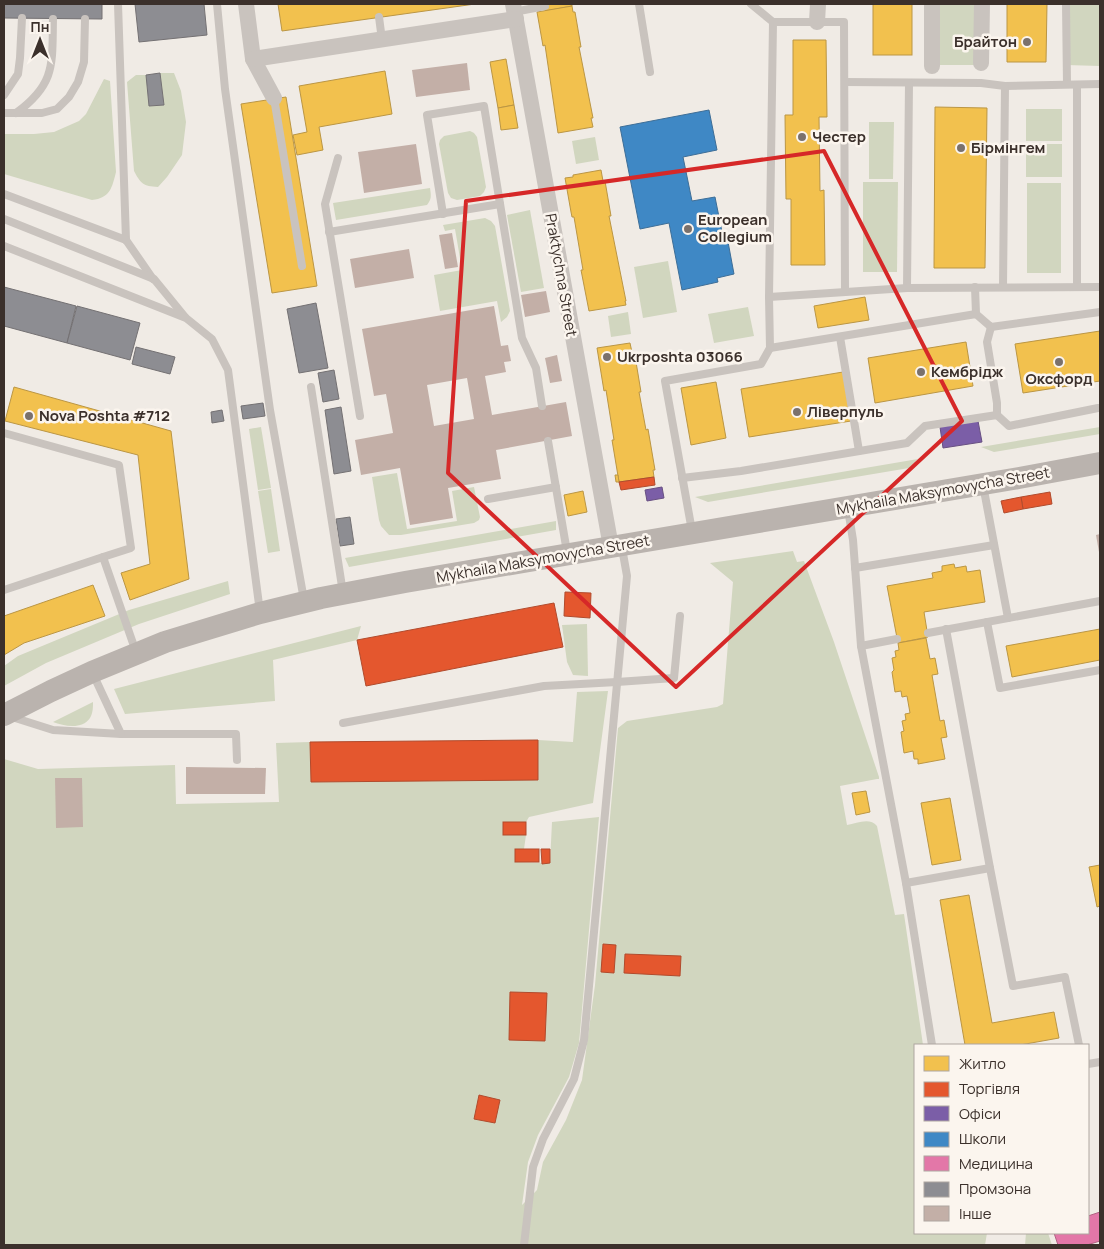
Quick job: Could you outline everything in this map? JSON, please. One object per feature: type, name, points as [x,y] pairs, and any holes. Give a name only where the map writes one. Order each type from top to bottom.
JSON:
[{"type":"main road","name":"Mykhaila Maksymovycha Street","points":[[4,715],[92,672],[166,642],[260,613],[304,602],[567,554],[983,485],[1100,463]]},
{"type":"street","points":[[246,4],[253,59],[274,98]]},
{"type":"street","points":[[817,22],[818,4]]},
{"type":"street","points":[[932,4],[932,66]]},
{"type":"street","points":[[981,64],[982,4]]},
{"type":"street","points":[[253,59],[382,40],[514,12]]},
{"type":"street","name":"Praktychna Street","points":[[514,12],[616,546]]},
{"type":"lane","points":[[118,4],[126,240]]},
{"type":"lane","points":[[217,4],[225,89],[270,410],[304,602]]},
{"type":"lane","points":[[639,4],[650,72]]},
{"type":"lane","points":[[751,4],[773,22],[844,22],[845,291]]},
{"type":"lane","points":[[1066,4],[1067,84]]},
{"type":"lane","points":[[514,12],[545,6]]},
{"type":"lane","points":[[379,17],[382,40]]},
{"type":"lane","points":[[4,95],[18,74],[22,18]]},
{"type":"lane","points":[[16,113],[36,96],[49,74],[52,59],[53,19]]},
{"type":"lane","points":[[4,113],[42,113],[57,109],[69,97],[78,82],[84,62],[85,19]]},
{"type":"lane","points":[[692,533],[665,381],[761,364],[770,348],[773,22]]},
{"type":"lane","points":[[845,82],[981,83],[1005,86],[1100,84]]},
{"type":"lane","points":[[907,288],[909,82]]},
{"type":"lane","points":[[1077,286],[1078,85]]},
{"type":"lane","points":[[1003,287],[1005,86]]},
{"type":"lane","points":[[274,98],[302,266]]},
{"type":"lane","points":[[443,214],[427,115],[484,106],[522,338],[536,368],[542,406]]},
{"type":"lane","points":[[338,158],[324,204],[360,416]]},
{"type":"lane","points":[[4,194],[126,240],[154,279],[186,318],[212,339],[228,370],[260,613]]},
{"type":"lane","points":[[330,232],[500,204]]},
{"type":"lane","points":[[4,219],[154,279]]},
{"type":"lane","points":[[4,246],[186,318]]},
{"type":"lane","points":[[975,287],[976,314],[991,327],[1100,312]]},
{"type":"lane","points":[[769,297],[907,288],[1100,287]]},
{"type":"lane","points":[[770,348],[976,314]]},
{"type":"lane","points":[[991,327],[987,342],[997,403],[997,415],[1009,426],[1100,408]]},
{"type":"lane","points":[[840,337],[860,451]]},
{"type":"lane","points":[[311,387],[343,594]]},
{"type":"lane","points":[[682,478],[741,471],[907,443],[926,426],[997,415]]},
{"type":"lane","points":[[4,433],[119,465],[131,548],[4,590]]},
{"type":"lane","points":[[548,441],[567,554]]},
{"type":"lane","points":[[983,485],[1008,618]]},
{"type":"lane","points":[[488,499],[556,487]]},
{"type":"lane","points":[[848,507],[853,540],[861,646],[906,882],[932,1044]]},
{"type":"lane","points":[[855,568],[994,545]]},
{"type":"lane","points":[[524,1245],[533,1167],[543,1139],[574,1078],[584,1040],[627,576],[616,546]]},
{"type":"lane","points":[[103,557],[136,654]]},
{"type":"lane","points":[[928,633],[1100,601]]},
{"type":"lane","points":[[343,723],[544,686],[674,678],[680,616]]},
{"type":"lane","points":[[987,622],[1000,688],[1100,670]]},
{"type":"lane","points":[[946,629],[1013,986],[1065,977],[1079,1044]]},
{"type":"lane","points":[[861,646],[897,639]]},
{"type":"lane","points":[[92,672],[122,734]]},
{"type":"lane","points":[[4,715],[53,730],[122,734],[236,734],[237,760]]},
{"type":"lane","points":[[906,882],[990,868]]},
{"type":"highlighted area","points":[[824,151],[962,421],[676,687],[448,473],[466,201]]},
{"type":"green space","points":[[937,4],[977,4],[977,65],[937,65]]},
{"type":"green space","points":[[1066,4],[1100,4],[1100,66],[1066,65]]},
{"type":"green space","points":[[160,73],[174,73],[181,91],[186,122],[182,155],[158,187],[143,183],[134,171],[127,82],[136,75],[146,75],[149,106],[164,105]]},
{"type":"green space","points":[[104,79],[110,81],[116,172],[109,191],[103,197],[92,200],[4,174],[4,134],[54,132],[79,121],[86,114]]},
{"type":"green space","points":[[1026,109],[1062,109],[1062,141],[1026,141]]},
{"type":"green space","points":[[869,122],[894,122],[893,179],[869,179]]},
{"type":"green space","points":[[470,131],[477,137],[486,187],[480,196],[457,200],[451,198],[448,193],[439,144],[444,136]]},
{"type":"green space","points":[[595,137],[599,160],[576,164],[572,141]]},
{"type":"green space","points":[[1026,144],[1062,144],[1062,177],[1026,177]]},
{"type":"green space","points":[[863,182],[898,182],[897,272],[863,272]]},
{"type":"green space","points":[[1027,183],[1061,183],[1061,273],[1027,273]]},
{"type":"green space","points":[[430,188],[431,195],[427,205],[336,220],[333,203]]},
{"type":"green space","points":[[530,210],[544,288],[521,292],[507,215]]},
{"type":"green space","points":[[485,218],[495,226],[510,311],[501,322],[497,301],[440,311],[434,275],[462,270],[455,229],[445,231],[443,225]]},
{"type":"green space","points":[[668,261],[677,312],[643,318],[634,267]]},
{"type":"green space","points":[[748,307],[754,336],[714,343],[708,314]]},
{"type":"green space","points":[[628,312],[631,334],[611,337],[608,316]]},
{"type":"green space","points":[[261,427],[271,488],[258,490],[249,429]]},
{"type":"green space","points":[[1100,427],[1100,434],[994,452],[981,447]]},
{"type":"green space","points":[[918,459],[909,468],[708,502],[695,497]]},
{"type":"green space","points":[[397,473],[407,529],[457,521],[452,491],[474,487],[479,520],[474,523],[401,535],[389,535],[381,526],[379,520],[372,477]]},
{"type":"green space","points":[[271,489],[280,551],[268,553],[258,491]]},
{"type":"green space","points":[[556,521],[556,530],[349,567],[345,558]]},
{"type":"green space","points":[[793,551],[797,562],[804,561],[834,642],[879,777],[879,779],[840,786],[847,825],[867,821],[877,826],[895,915],[904,914],[923,1044],[914,1044],[914,1234],[987,1234],[985,1245],[4,1245],[4,759],[38,769],[175,765],[176,804],[279,802],[276,743],[310,742],[311,782],[538,779],[538,740],[573,742],[577,692],[608,691],[593,803],[529,817],[526,822],[503,822],[503,835],[526,835],[524,849],[515,849],[515,862],[550,863],[552,822],[599,817],[579,1043],[569,1077],[538,1135],[528,1162],[522,1205],[537,1190],[543,1162],[566,1120],[582,1080],[595,985],[618,728],[627,721],[717,707],[723,704],[733,582],[710,563]]},
{"type":"green space","points":[[228,581],[230,594],[139,624],[46,663],[4,686],[4,666],[18,656],[129,610]]},
{"type":"green space","points":[[587,624],[588,676],[573,675],[567,662],[562,625]]},
{"type":"green space","points":[[361,626],[357,640],[273,660],[275,701],[125,714],[114,689]]},
{"type":"green space","points":[[93,702],[93,710],[87,722],[78,726],[67,726],[53,722]]},
{"type":"green space","points":[[1026,1234],[1048,1234],[1052,1245],[1025,1245]]},
{"type":"building: Житло","points":[[278,4],[475,4],[282,31]]},
{"type":"building: Житло","points":[[544,4],[572,4],[572,6],[546,11]]},
{"type":"building: Житло","points":[[873,4],[912,4],[912,55],[873,55]]},
{"type":"building: Житло","name":"Брайтон","points":[[1007,4],[1047,4],[1046,62],[1007,62]]},
{"type":"building: Житло","points":[[572,6],[573,12],[575,12],[593,127],[558,133],[545,45],[543,46],[537,12]]},
{"type":"building: Житло","name":"Честер","points":[[793,40],[826,40],[827,117],[819,117],[820,191],[824,190],[825,265],[791,265],[791,199],[786,199],[785,115],[793,115]]},
{"type":"building: Житло","points":[[506,59],[514,105],[498,108],[490,62]]},
{"type":"building: Житло","points":[[385,71],[392,114],[319,127],[323,150],[297,155],[293,135],[307,132],[299,86]]},
{"type":"building: Житло","points":[[286,97],[317,286],[272,293],[241,104]]},
{"type":"building: Житло","points":[[514,105],[518,128],[501,130],[498,108]]},
{"type":"building: Житло","name":"Бірмінгем","points":[[935,107],[987,108],[985,268],[934,268]]},
{"type":"building: Житло","points":[[601,170],[603,181],[605,181],[611,216],[609,216],[626,305],[589,311],[574,217],[572,217],[565,178]]},
{"type":"building: Житло","points":[[865,297],[869,320],[818,328],[814,306]]},
{"type":"building: Житло","name":"Оксфорд","points":[[1100,331],[1100,381],[1023,393],[1015,344]]},
{"type":"building: Житло","name":"Кембрідж","points":[[966,342],[973,386],[875,403],[868,358]]},
{"type":"building: Житло","points":[[630,343],[633,357],[635,356],[641,392],[639,392],[655,470],[653,470],[654,477],[619,482],[606,390],[604,391],[597,348]]},
{"type":"building: Житло","name":"Ліверпуль","points":[[843,372],[851,421],[749,437],[741,389]]},
{"type":"building: Житло","points":[[716,382],[726,438],[691,445],[681,388]]},
{"type":"building: Житло","points":[[14,387],[171,431],[189,579],[130,600],[121,573],[150,564],[138,455],[5,421]]},
{"type":"building: Житло","points":[[615,475],[618,475],[619,482],[616,482]]},
{"type":"building: Житло","points":[[583,491],[587,512],[568,516],[564,495]]},
{"type":"building: Житло","points":[[954,564],[955,568],[966,566],[967,572],[980,570],[985,602],[924,612],[928,637],[898,643],[887,586],[933,578],[932,573],[942,571],[942,566]]},
{"type":"building: Житло","points":[[93,585],[105,616],[24,643],[4,655],[4,616]]},
{"type":"building: Житло","points":[[1100,629],[1100,660],[1012,677],[1006,646]]},
{"type":"building: Житло","points":[[926,638],[930,659],[935,658],[938,674],[932,675],[940,721],[944,720],[947,737],[941,738],[945,759],[918,764],[918,759],[914,759],[913,751],[904,753],[901,732],[904,731],[902,721],[906,720],[905,714],[910,713],[907,696],[902,697],[901,691],[895,692],[892,658],[896,657],[895,651],[899,650],[898,643]]},
{"type":"building: Житло","points":[[866,791],[870,812],[856,815],[852,793]]},
{"type":"building: Житло","points":[[950,798],[961,860],[932,865],[921,803]]},
{"type":"building: Житло","points":[[1100,865],[1100,906],[1097,907],[1089,867]]},
{"type":"building: Житло","points":[[969,895],[992,1023],[1054,1012],[1059,1038],[1026,1044],[965,1044],[940,900]]},
{"type":"building: Торгівля","points":[[654,477],[655,485],[621,490],[619,482]]},
{"type":"building: Торгівля","points":[[1050,492],[1052,504],[1023,509],[1021,497]]},
{"type":"building: Торгівля","points":[[1021,497],[1023,509],[1004,513],[1001,501]]},
{"type":"building: Торгівля","points":[[565,592],[591,593],[590,618],[564,616]]},
{"type":"building: Торгівля","points":[[554,603],[563,647],[366,686],[357,640]]},
{"type":"building: Торгівля","points":[[538,740],[538,780],[311,782],[310,742]]},
{"type":"building: Торгівля","points":[[503,822],[526,822],[526,835],[503,835]]},
{"type":"building: Торгівля","points":[[515,849],[539,849],[539,862],[515,862]]},
{"type":"building: Торгівля","points":[[541,849],[550,849],[550,863],[542,864]]},
{"type":"building: Торгівля","points":[[603,944],[616,945],[614,973],[601,972]]},
{"type":"building: Торгівля","points":[[625,954],[681,956],[680,976],[624,973]]},
{"type":"building: Торгівля","points":[[510,992],[547,993],[545,1041],[509,1040]]},
{"type":"building: Торгівля","points":[[479,1095],[500,1100],[495,1123],[474,1119]]},
{"type":"building: Офіси","points":[[978,421],[982,442],[943,448],[940,427]]},
{"type":"building: Офіси","points":[[662,487],[664,498],[647,501],[645,490]]},
{"type":"building: Школи","points":[[709,110],[717,150],[683,157],[692,201],[715,197],[722,232],[726,231],[734,274],[717,278],[718,282],[682,290],[669,223],[640,229],[620,127]]},
{"type":"building: Медицина","points":[[1100,1212],[1100,1241],[1087,1245],[1058,1245],[1054,1234],[1089,1234],[1089,1216]]},
{"type":"building: Промзона","points":[[4,4],[102,4],[102,19],[4,18]]},
{"type":"building: Промзона","points":[[135,4],[204,4],[207,35],[139,42]]},
{"type":"building: Промзона","points":[[160,73],[164,105],[149,106],[146,75]]},
{"type":"building: Промзона","points":[[4,287],[76,306],[67,343],[4,326]]},
{"type":"building: Промзона","points":[[316,303],[328,368],[299,373],[287,309]]},
{"type":"building: Промзона","points":[[77,306],[140,323],[130,360],[67,343]]},
{"type":"building: Промзона","points":[[136,347],[175,357],[170,374],[132,364]]},
{"type":"building: Промзона","points":[[334,370],[339,399],[323,402],[318,373]]},
{"type":"building: Промзона","points":[[263,403],[265,416],[243,419],[241,406]]},
{"type":"building: Промзона","points":[[341,407],[351,471],[334,474],[325,410]]},
{"type":"building: Промзона","points":[[222,410],[224,421],[212,423],[211,412]]},
{"type":"building: Промзона","points":[[350,517],[354,544],[340,546],[336,519]]},
{"type":"building: Інше","points":[[467,63],[470,90],[416,97],[412,70]]},
{"type":"building: Інше","points":[[416,144],[422,184],[364,193],[358,152]]},
{"type":"building: Інше","points":[[452,233],[458,267],[445,269],[439,235]]},
{"type":"building: Інше","points":[[409,249],[414,278],[355,288],[350,259]]},
{"type":"building: Інше","points":[[546,291],[550,312],[525,317],[521,295]]},
{"type":"building: Інше","points":[[494,306],[501,346],[508,345],[511,361],[504,362],[506,372],[485,376],[492,415],[566,402],[572,436],[496,450],[501,479],[448,488],[453,518],[410,525],[400,468],[361,475],[355,440],[393,433],[386,394],[374,396],[362,329]],"holes":[[[467,378],[474,419],[434,426],[427,385]]]},
{"type":"building: Інше","points":[[557,355],[562,381],[550,383],[545,358]]},
{"type":"building: Інше","points":[[1100,534],[1100,551],[1099,552],[1096,535]]},
{"type":"building: Інше","points":[[186,767],[266,768],[265,794],[186,794]]},
{"type":"building: Інше","points":[[55,778],[82,778],[83,827],[56,828]]},
{"type":"place","name":"Брайтон","points":[[1027,42]]},
{"type":"place","name":"Честер","points":[[802,137]]},
{"type":"place","name":"Бірмінгем","points":[[961,148]]},
{"type":"place","name":"European Collegium","points":[[688,229]]},
{"type":"place","name":"Ukrposhta 03066","points":[[607,357]]},
{"type":"place","name":"Оксфорд","points":[[1059,362]]},
{"type":"place","name":"Кембрідж","points":[[921,372]]},
{"type":"place","name":"Ліверпуль","points":[[797,412]]},
{"type":"place","name":"Nova Poshta #712","points":[[29,416]]}]
